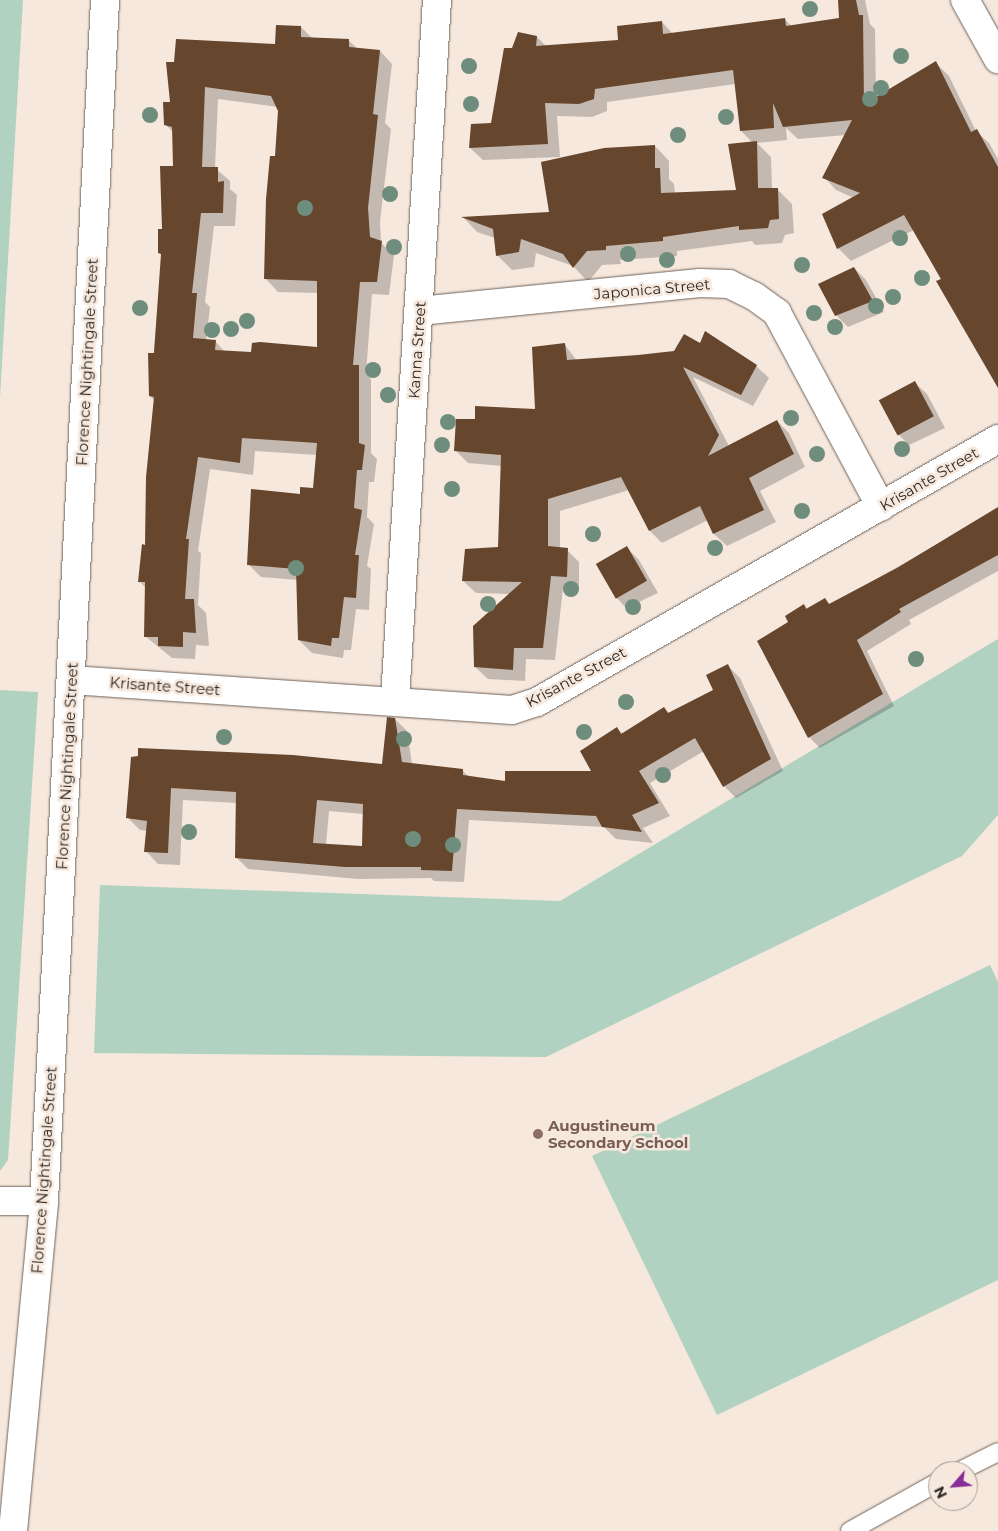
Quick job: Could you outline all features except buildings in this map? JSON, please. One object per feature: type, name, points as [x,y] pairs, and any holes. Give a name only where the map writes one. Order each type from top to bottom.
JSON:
[{"type":"street","name":"Florence Nightingale Street","points":[[13,1531],[44,1201],[105,0]]},
{"type":"street","name":"Kanna Street","points":[[395,700],[437,0]]},
{"type":"street","points":[[965,0],[998,59]]},
{"type":"street","name":"Japonica Street","points":[[419,311],[700,282],[729,284],[754,296],[777,313],[881,507]]},
{"type":"street","name":"Krisante Street","points":[[71,680],[395,700],[484,710],[512,710],[538,702],[998,439]]},
{"type":"street","points":[[0,1201],[44,1201]]},
{"type":"lane","points":[[978,1462],[998,1452]]},
{"type":"lane","points":[[850,1531],[928,1488]]},
{"type":"green space","points":[[0,0],[23,0],[0,398]]},
{"type":"green space","points":[[998,639],[998,815],[962,856],[546,1057],[94,1053],[100,885],[560,901]]},
{"type":"green space","points":[[0,690],[38,692],[8,1160],[0,1171]]},
{"type":"green space","points":[[990,965],[998,982],[998,1280],[717,1415],[592,1156]]},
{"type":"place","name":"Augustineum Secondary School","points":[[538,1134]]}]
